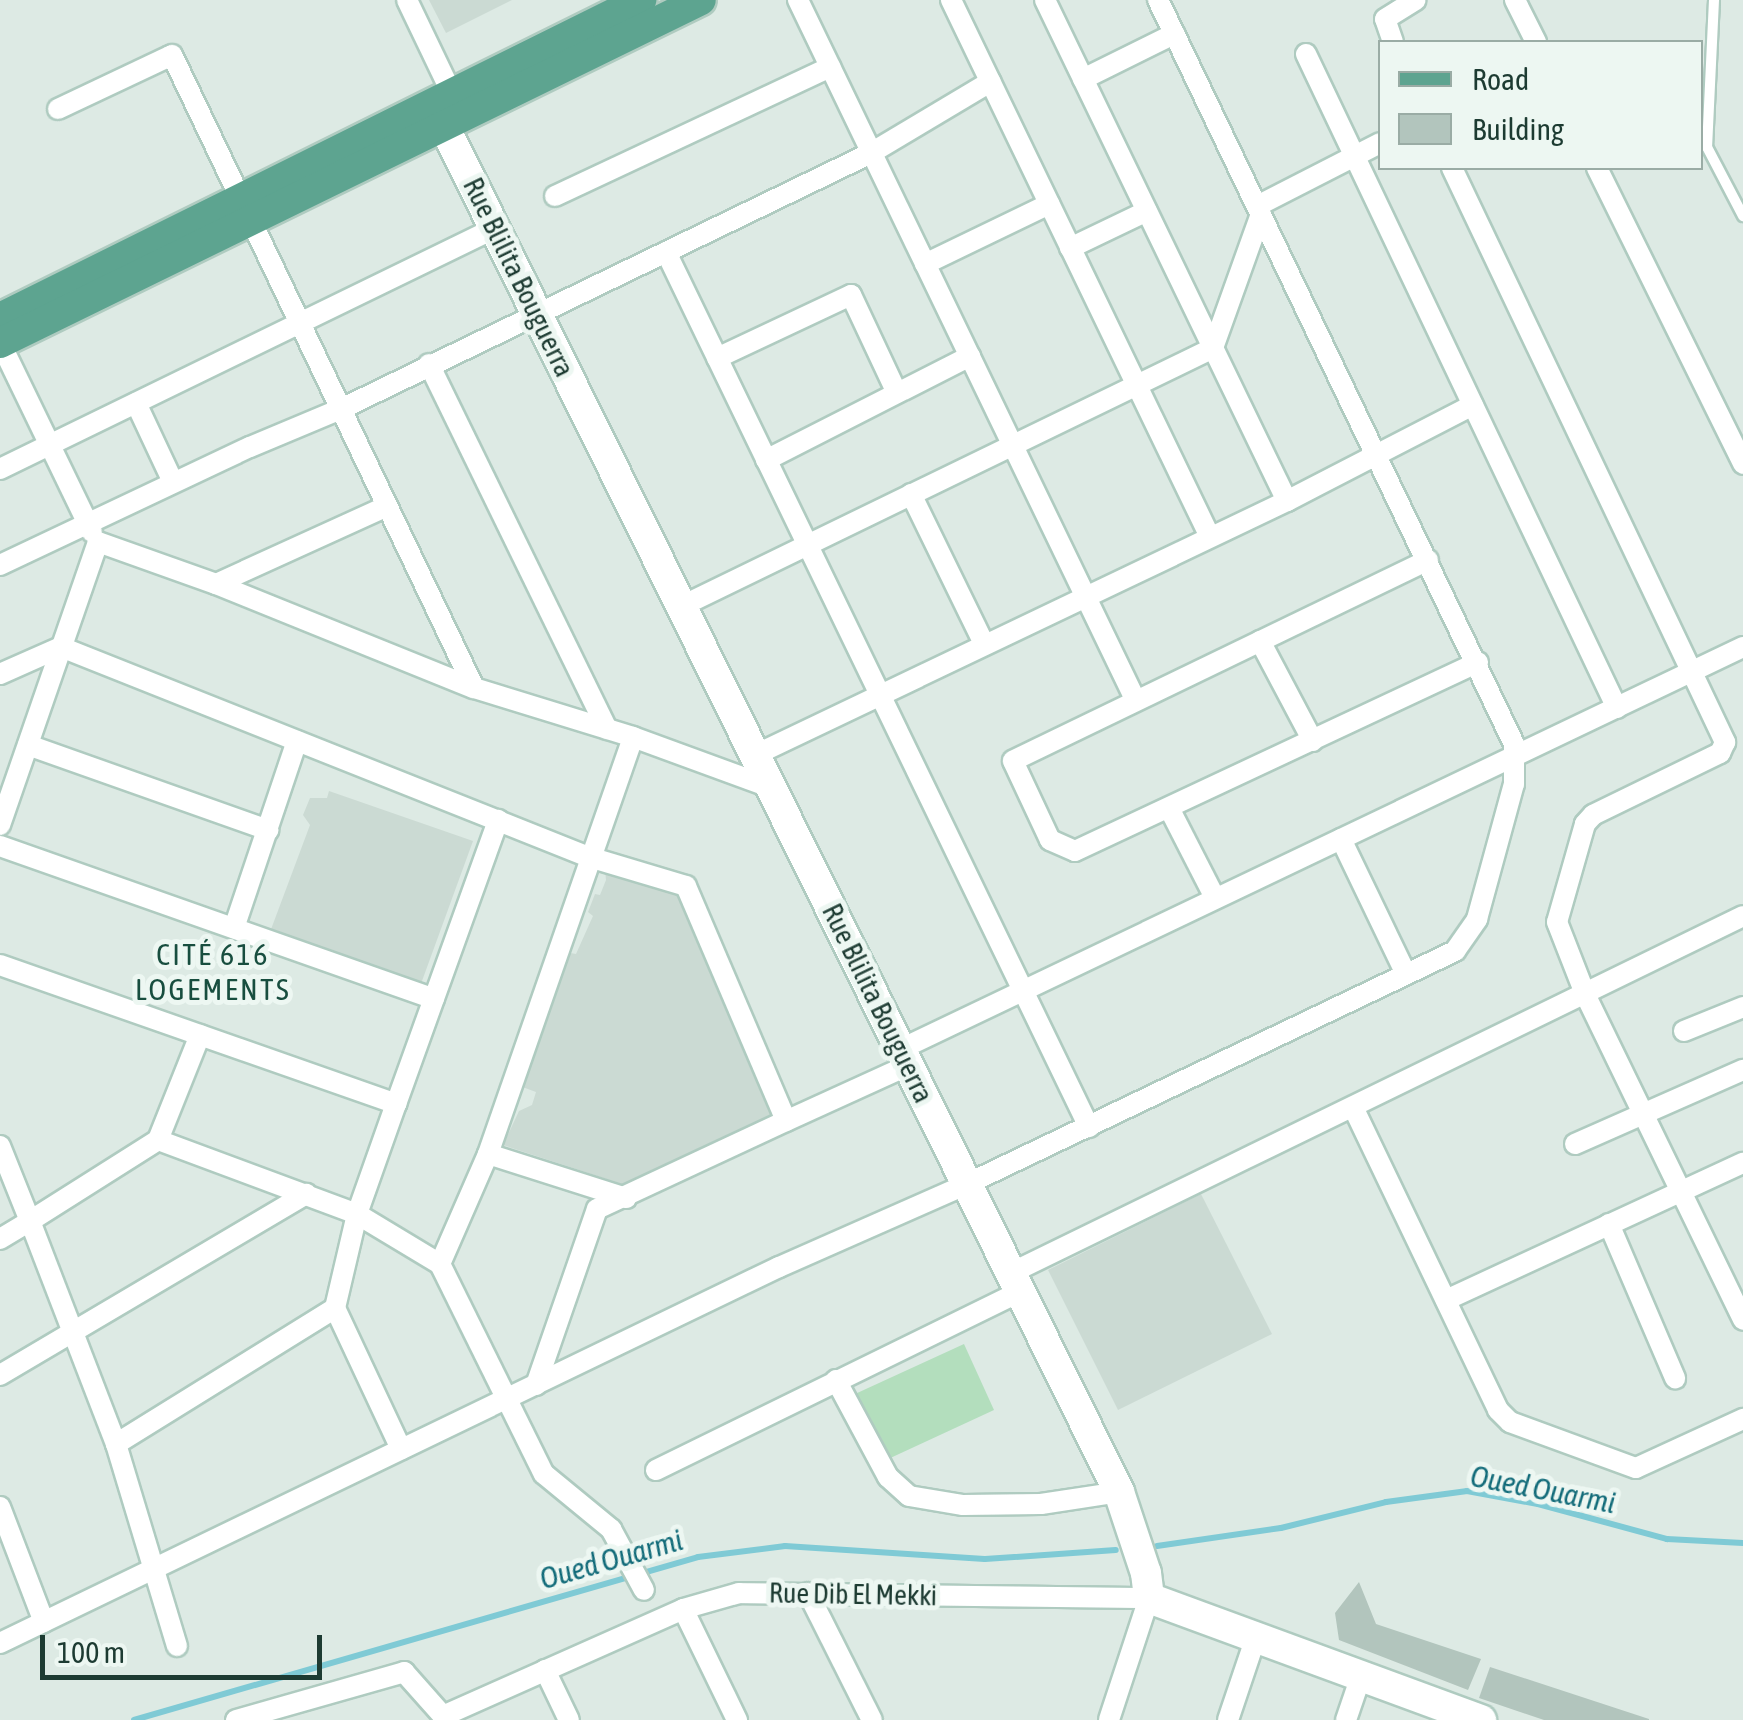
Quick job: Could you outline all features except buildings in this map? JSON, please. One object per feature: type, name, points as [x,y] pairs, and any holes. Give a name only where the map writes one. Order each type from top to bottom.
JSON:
[{"type":"main road","points":[[0,343],[453,96],[641,0]]},
{"type":"main road","points":[[0,318],[445,128],[701,0]]},
{"type":"street","points":[[407,0],[453,96],[445,128]]},
{"type":"street","points":[[798,0],[1136,701]]},
{"type":"street","points":[[950,0],[1209,535]]},
{"type":"street","points":[[1045,0],[1287,501]]},
{"type":"street","points":[[0,1643],[778,1267],[967,1184],[1455,951],[1477,919],[1514,784],[1514,744],[1158,0]]},
{"type":"street","points":[[1392,40],[1386,19],[1416,0]]},
{"type":"street","points":[[1515,0],[1535,40]]},
{"type":"street","points":[[1083,79],[1174,34]]},
{"type":"street","points":[[1306,54],[1618,708]]},
{"type":"street","points":[[58,109],[172,55],[474,688]]},
{"type":"street","points":[[554,196],[830,66]]},
{"type":"street","points":[[0,565],[173,482],[341,409],[871,153],[990,82]]},
{"type":"street","name":"Rue Blilita Bouguerra","points":[[445,128],[1123,1504],[1147,1586]]},
{"type":"street","points":[[682,606],[1213,348],[1259,210],[1378,144]]},
{"type":"street","points":[[1453,170],[1693,671],[1725,748],[1602,808],[1586,824],[1557,922],[1585,994],[1743,1320]]},
{"type":"street","points":[[1598,170],[1743,464]]},
{"type":"street","points":[[925,264],[1049,204]]},
{"type":"street","points":[[1070,248],[1147,211]]},
{"type":"street","points":[[0,469],[494,228]]},
{"type":"street","points":[[666,252],[1089,1126]]},
{"type":"street","points":[[717,358],[851,295],[897,393]]},
{"type":"street","points":[[0,343],[98,542],[216,584],[474,688],[607,729],[772,788]]},
{"type":"street","points":[[766,460],[970,356]]},
{"type":"street","points":[[429,364],[607,729]]},
{"type":"street","points":[[136,402],[173,482]]},
{"type":"street","points":[[756,755],[1378,457],[1473,405]]},
{"type":"street","points":[[911,494],[984,644]]},
{"type":"street","points":[[216,584],[388,506]]},
{"type":"street","points":[[0,825],[98,542]]},
{"type":"street","points":[[1428,560],[1013,761],[1050,840],[1076,851],[1478,662]]},
{"type":"street","points":[[1260,641],[1313,740]]},
{"type":"street","points":[[0,674],[61,647],[589,857],[686,886],[786,1121]]},
{"type":"street","points":[[488,1154],[600,1200],[626,1198],[786,1121],[1022,988],[1743,647]]},
{"type":"street","points":[[440,1264],[488,1154],[633,738]]},
{"type":"street","points":[[234,928],[297,741]]},
{"type":"street","points":[[28,744],[268,830]]},
{"type":"street","points":[[1169,808],[1215,898]]},
{"type":"street","points":[[401,1449],[335,1308],[357,1214],[498,820]]},
{"type":"street","points":[[1341,839],[1406,974]]},
{"type":"street","points":[[0,846],[434,998]]},
{"type":"street","points":[[656,1470],[836,1380],[1353,1107],[1743,916]]},
{"type":"street","points":[[0,965],[396,1104]]},
{"type":"street","points":[[1684,1031],[1743,1006]]},
{"type":"street","points":[[0,1239],[158,1140],[200,1036]]},
{"type":"street","points":[[1575,1144],[1743,1070]]},
{"type":"street","points":[[1353,1107],[1498,1410],[1510,1422],[1636,1468],[1743,1419]]},
{"type":"street","points":[[158,1140],[357,1214],[440,1264],[544,1474],[611,1529],[644,1590]]},
{"type":"street","points":[[0,1146],[116,1444],[178,1646]]},
{"type":"street","points":[[1446,1300],[1743,1163]]},
{"type":"street","points":[[0,1374],[306,1194]]},
{"type":"street","points":[[536,1385],[600,1200]]},
{"type":"street","points":[[1609,1224],[1675,1378]]},
{"type":"street","points":[[116,1444],[335,1308]]},
{"type":"street","points":[[836,1380],[888,1477],[909,1496],[963,1504],[1123,1504]]},
{"type":"street","points":[[0,1507],[44,1622]]},
{"type":"street","points":[[1109,1720],[1147,1586],[1256,1637],[1476,1719]]},
{"type":"street","name":"Rue Dib El Mekki","points":[[444,1718],[683,1609],[739,1593],[1147,1586]]},
{"type":"street","points":[[808,1593],[872,1720]]},
{"type":"street","points":[[683,1609],[737,1720]]},
{"type":"street","points":[[1228,1720],[1256,1637]]},
{"type":"street","points":[[545,1670],[570,1720]]},
{"type":"street","points":[[236,1720],[404,1672],[444,1718]]},
{"type":"street","points":[[1346,1720],[1361,1676]]},
{"type":"lane","points":[[1714,0],[1708,147],[1743,216]]},
{"type":"shaded area","points":[[429,0],[512,0],[446,33]]},
{"type":"shaded area","points":[[329,791],[473,841],[422,981],[413,986],[270,932],[310,825],[303,815],[310,798],[327,798]]},
{"type":"shaded area","points":[[605,869],[677,893],[784,1114],[628,1186],[503,1145],[519,1111],[532,1105],[536,1092],[517,1085],[560,951],[576,954],[593,916],[588,912],[595,894],[600,895],[606,880]]},
{"type":"shaded area","points":[[1201,1194],[1272,1334],[1118,1410],[1048,1270]]},
{"type":"green space","points":[[964,1344],[994,1410],[886,1460],[855,1394]]},
{"type":"waterway","name":"Oued Ouarmi","points":[[1157,1546],[1281,1528],[1386,1502],[1467,1491],[1538,1504],[1667,1539],[1743,1543]]},
{"type":"waterway","name":"Oued Ouarmi","points":[[134,1720],[698,1557],[785,1546],[985,1559],[1116,1550]]},
{"type":"district","name":"CITÉ 616 LOGEMENTS","points":[[213,971]]}]
